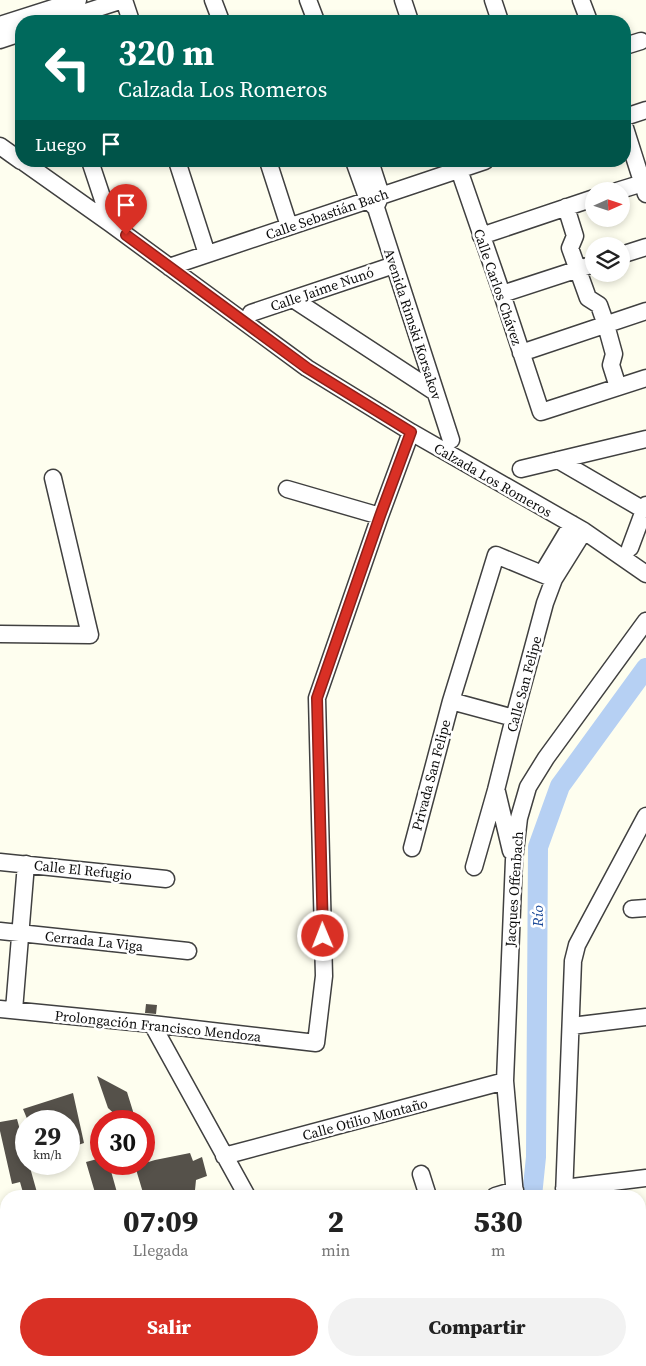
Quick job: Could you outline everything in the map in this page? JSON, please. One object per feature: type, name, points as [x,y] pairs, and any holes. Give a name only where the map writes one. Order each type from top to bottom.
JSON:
[{"type":"street","points":[[39,11],[78,0]]},
{"type":"street","points":[[77,15],[123,0],[129,15]]},
{"type":"street","points":[[213,0],[219,15]]},
{"type":"street","points":[[308,0],[314,15]]},
{"type":"street","points":[[404,0],[408,15]]},
{"type":"street","points":[[493,0],[498,15]]},
{"type":"street","points":[[581,0],[587,15]]},
{"type":"street","points":[[0,25],[15,20]]},
{"type":"street","points":[[0,40],[15,35]]},
{"type":"street","points":[[631,44],[641,41]]},
{"type":"street","points":[[631,115],[646,110]]},
{"type":"street","name":"Calzada Los Romeros","points":[[0,146],[15,156]]},
{"type":"street","points":[[630,190],[644,188],[631,147]]},
{"type":"street","name":"Calzada Los Romeros","points":[[30,167],[307,368],[411,432],[578,527],[646,574]]},
{"type":"street","points":[[92,167],[111,224]]},
{"type":"street","points":[[179,167],[207,254]]},
{"type":"street","points":[[270,167],[289,226]]},
{"type":"street","name":"Avenida Rimski Korsakov","points":[[357,167],[375,201]]},
{"type":"street","name":"Avenida Rimski Korsakov","points":[[371,167],[375,201],[451,440]]},
{"type":"street","name":"Calle Sebastián Bach","points":[[169,267],[289,226],[375,201],[455,167]]},
{"type":"street","name":"Calle Carlos Chávez","points":[[457,167],[541,412],[618,387]]},
{"type":"street","points":[[481,236],[585,201]]},
{"type":"street","points":[[566,207],[575,236],[570,248],[588,298],[599,305],[606,324],[614,354],[611,365],[618,387],[646,378]]},
{"type":"street","points":[[630,252],[646,247]]},
{"type":"street","name":"Calle Jaime Nunó","points":[[251,312],[394,265]]},
{"type":"street","points":[[502,294],[585,267]]},
{"type":"street","points":[[292,299],[436,392]]},
{"type":"street","points":[[521,353],[646,311]]},
{"type":"street","points":[[287,490],[380,516],[411,432]]},
{"type":"street","points":[[522,470],[646,439]]},
{"type":"street","points":[[558,460],[645,508],[630,548]]},
{"type":"street","points":[[0,634],[90,635],[53,478]]},
{"type":"street","name":"Prolongación Francisco Mendoza","points":[[7,1010],[316,1043],[324,976],[317,698],[380,516]]},
{"type":"street","name":"Calle San Felipe","points":[[496,790],[545,604],[548,577],[578,527]]},
{"type":"street","points":[[514,718],[451,701],[496,556],[548,577]]},
{"type":"street","name":"Jacques Offenbach","points":[[515,1190],[505,1081],[514,860],[519,818],[528,787],[546,758],[646,621]]},
{"type":"street","name":"Privada San Felipe","points":[[412,848],[451,701]]},
{"type":"street","points":[[496,790],[514,860]]},
{"type":"street","points":[[474,867],[496,790]]},
{"type":"street","points":[[564,1190],[573,961],[577,945],[646,816]]},
{"type":"street","name":"Calle El Refugio","points":[[0,862],[166,879]]},
{"type":"street","points":[[7,1010],[20,933],[26,864]]},
{"type":"street","name":"Cerrada La Viga","points":[[0,931],[188,951]]},
{"type":"street","points":[[570,1026],[646,1017]]},
{"type":"street","points":[[152,1024],[244,1190]]},
{"type":"street","name":"Calle Otilio Montaño","points":[[224,1156],[505,1081]]},
{"type":"street","points":[[421,1174],[426,1190]]},
{"type":"street","points":[[576,1190],[646,1178]]},
{"type":"building","points":[[146,1004],[157,1005],[156,1014],[145,1013]]},
{"type":"building","points":[[97,1076],[127,1092],[133,1110],[110,1110]]},
{"type":"building","points":[[73,1093],[77,1110],[23,1110]]},
{"type":"building","points":[[15,1119],[15,1175],[32,1175],[36,1190],[22,1190],[20,1182],[12,1184],[0,1131],[0,1122]]},
{"type":"building","points":[[80,1125],[84,1143],[80,1144]]},
{"type":"building","points":[[190,1153],[193,1161],[202,1157],[207,1176],[196,1180],[195,1190],[142,1190],[138,1175],[155,1175],[155,1160]]},
{"type":"building","points":[[90,1161],[90,1175],[112,1175],[116,1190],[94,1190],[86,1162]]},
{"type":"waterway","name":"Río","points":[[533,1190],[536,1157],[538,847],[560,786],[646,668]]},
{"type":"route","points":[[126,235],[307,368],[411,432],[317,698],[323,936]]}]
